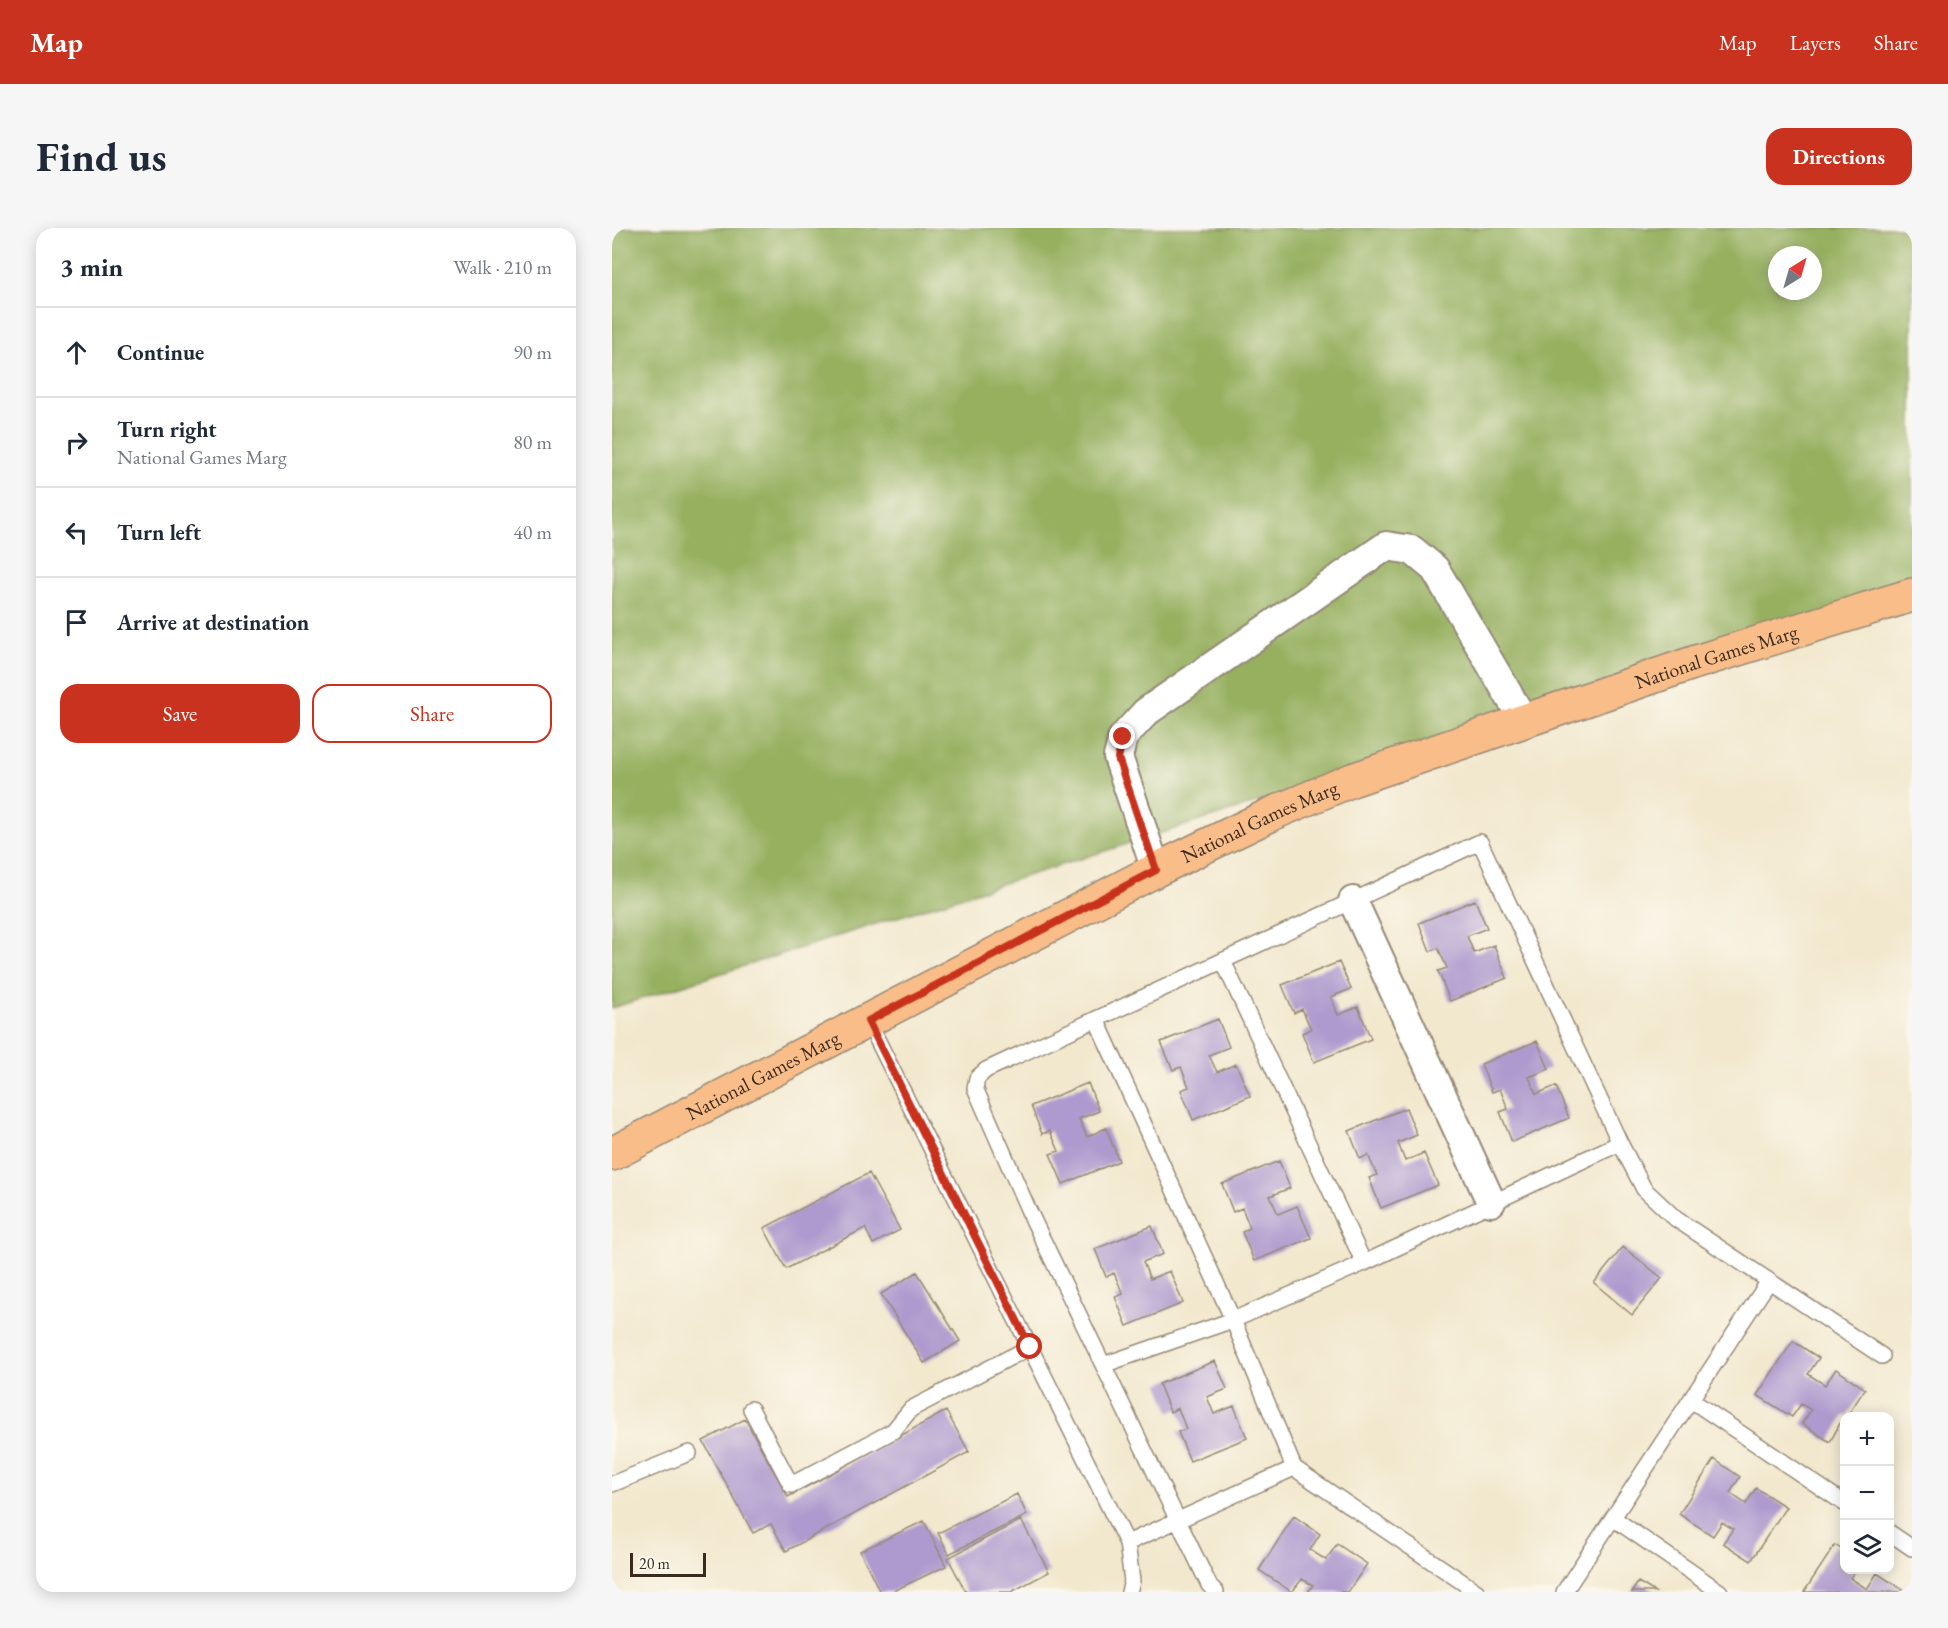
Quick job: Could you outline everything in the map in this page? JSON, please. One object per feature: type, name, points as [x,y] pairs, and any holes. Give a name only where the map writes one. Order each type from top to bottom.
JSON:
[{"type":"main road","name":"National Games Marg","points":[[612,1154],[1156,870],[1278,811],[1352,780],[1696,662],[1912,595]]},
{"type":"street","points":[[1156,870],[1118,758],[1123,737],[1146,712],[1386,546],[1412,550],[1435,569],[1524,721]]},
{"type":"street","points":[[1353,901],[1491,1202]]},
{"type":"lane","points":[[1216,1592],[1209,1585],[1177,1520],[1028,1209],[975,1088],[977,1078],[986,1070],[1480,842],[1620,1143],[1644,1189],[1676,1220],[1882,1356]]},
{"type":"lane","points":[[1223,961],[1364,1263]]},
{"type":"lane","points":[[1096,1019],[1233,1320],[1294,1468],[1477,1592]]},
{"type":"lane","points":[[868,1021],[1127,1543],[1132,1581],[1129,1592]]},
{"type":"lane","points":[[1103,1365],[1233,1320],[1364,1263],[1620,1143]]},
{"type":"lane","points":[[1564,1592],[1769,1281]]},
{"type":"lane","points":[[751,1409],[791,1485],[893,1431],[911,1409],[1030,1347]]},
{"type":"lane","points":[[1691,1400],[1840,1500]]},
{"type":"lane","points":[[612,1484],[689,1453]]},
{"type":"lane","points":[[1127,1543],[1294,1468]]},
{"type":"lane","points":[[1613,1518],[1720,1592]]},
{"type":"lane","points":[[1894,1536],[1912,1548]]},
{"type":"green space","points":[[612,228],[1912,228],[1912,594],[612,1008]]},
{"type":"building","points":[[1475,900],[1487,928],[1467,936],[1474,953],[1494,945],[1507,978],[1450,1001],[1438,971],[1447,968],[1438,948],[1430,951],[1419,923]]},
{"type":"building","points":[[1339,962],[1351,989],[1331,997],[1338,1015],[1358,1007],[1371,1039],[1314,1062],[1302,1033],[1311,1029],[1302,1009],[1294,1013],[1282,985]]},
{"type":"building","points":[[1218,1019],[1229,1047],[1209,1055],[1217,1072],[1236,1064],[1250,1096],[1193,1120],[1181,1090],[1189,1087],[1181,1067],[1173,1070],[1161,1042]]},
{"type":"building","points":[[1537,1041],[1549,1069],[1529,1077],[1536,1094],[1556,1086],[1569,1118],[1512,1142],[1500,1112],[1508,1109],[1500,1089],[1492,1092],[1481,1064]]},
{"type":"building","points":[[1088,1083],[1099,1111],[1079,1119],[1087,1137],[1106,1128],[1119,1161],[1063,1184],[1050,1154],[1059,1151],[1050,1131],[1042,1134],[1031,1106]]},
{"type":"building","points":[[1406,1108],[1417,1135],[1398,1143],[1405,1161],[1424,1153],[1438,1185],[1381,1208],[1369,1178],[1377,1175],[1368,1155],[1360,1159],[1349,1131]]},
{"type":"building","points":[[1279,1161],[1290,1188],[1270,1196],[1278,1214],[1297,1206],[1311,1238],[1254,1261],[1242,1232],[1250,1228],[1242,1208],[1233,1212],[1222,1184]]},
{"type":"building","points":[[869,1173],[900,1230],[873,1244],[865,1228],[786,1269],[764,1228]]},
{"type":"building","points":[[1152,1226],[1163,1254],[1143,1262],[1150,1279],[1170,1271],[1183,1303],[1127,1326],[1115,1297],[1123,1294],[1114,1273],[1106,1277],[1095,1249]]},
{"type":"building","points":[[1623,1247],[1662,1278],[1632,1315],[1594,1283]]},
{"type":"building","points":[[917,1272],[960,1341],[924,1363],[881,1294]]},
{"type":"building","points":[[1793,1341],[1819,1358],[1808,1374],[1825,1385],[1836,1369],[1865,1389],[1850,1412],[1840,1412],[1840,1423],[1830,1442],[1802,1424],[1811,1410],[1801,1404],[1792,1417],[1757,1395]]},
{"type":"building","points":[[1215,1361],[1227,1389],[1207,1397],[1214,1414],[1234,1406],[1247,1438],[1190,1461],[1178,1432],[1186,1429],[1178,1408],[1170,1412],[1159,1384]]},
{"type":"building","points":[[946,1411],[969,1452],[786,1551],[771,1524],[753,1533],[703,1441],[745,1419],[788,1497]]},
{"type":"building","points":[[1714,1459],[1740,1477],[1730,1493],[1746,1504],[1756,1488],[1786,1507],[1751,1561],[1723,1543],[1733,1529],[1722,1522],[1713,1536],[1679,1514]]},
{"type":"building","points":[[1017,1494],[1027,1515],[949,1554],[938,1533]]},
{"type":"building","points":[[1294,1516],[1320,1534],[1310,1550],[1326,1560],[1337,1544],[1367,1564],[1348,1592],[1308,1592],[1313,1585],[1302,1579],[1292,1592],[1259,1570]]},
{"type":"building","points":[[1021,1520],[1049,1572],[1011,1592],[966,1592],[948,1558]]},
{"type":"building","points":[[924,1521],[946,1566],[891,1592],[880,1592],[860,1551]]},
{"type":"building","points":[[1835,1545],[1840,1548],[1840,1574],[1853,1574],[1850,1578],[1867,1589],[1879,1574],[1906,1592],[1804,1592]]},
{"type":"building","points":[[1638,1582],[1655,1592],[1632,1592]]},
{"type":"route","points":[[1030,1347],[868,1021],[1156,870],[1118,758],[1123,737]]}]
